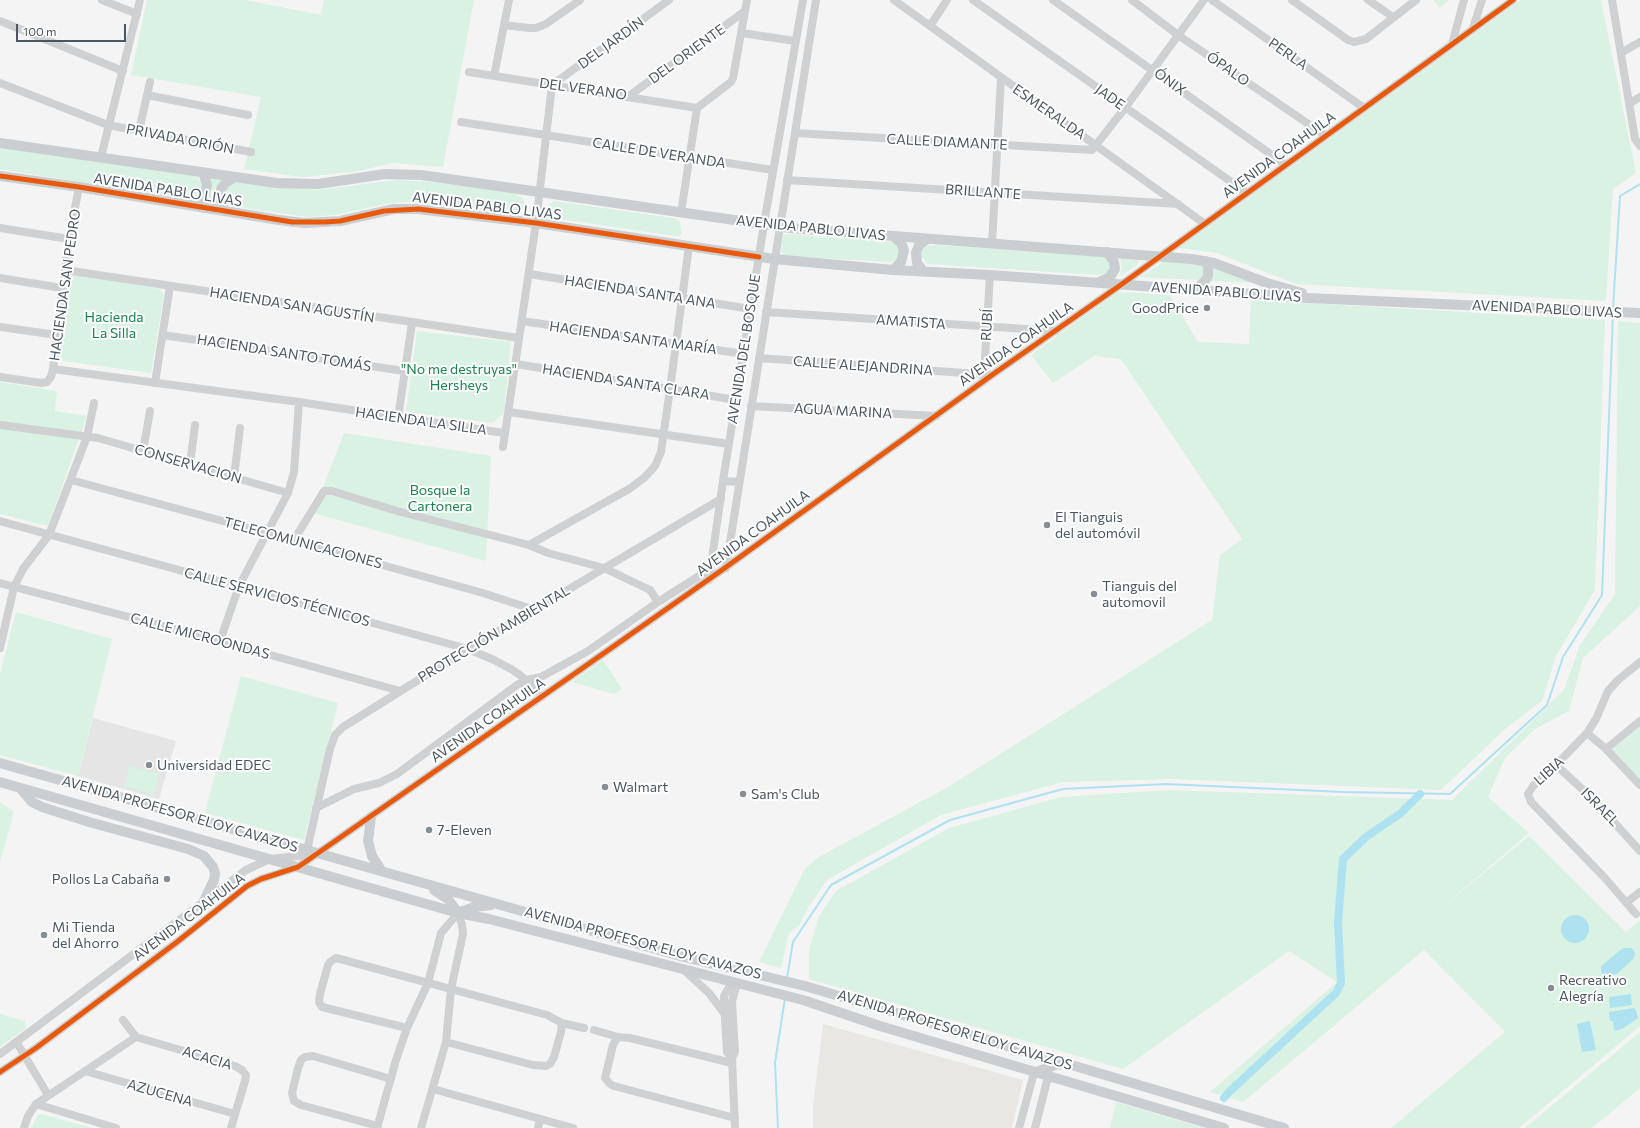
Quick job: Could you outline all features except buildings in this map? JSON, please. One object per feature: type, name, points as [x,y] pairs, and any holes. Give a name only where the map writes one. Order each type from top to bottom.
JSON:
[{"type":"main road","name":"AVENIDA PABLO LIVAS","points":[[0,142],[235,177],[302,185],[330,183],[385,174],[406,174],[445,178],[780,227],[926,240],[1161,256],[1206,261],[1284,289],[1334,300]]},
{"type":"main road","points":[[190,205],[200,201],[205,194],[207,185],[203,172]]},
{"type":"main road","name":"AVENIDA PABLO LIVAS","points":[[0,176],[79,187],[279,220],[315,223],[340,220],[384,211],[418,209],[536,223],[774,259],[893,270],[1097,282],[1334,300],[1639,313]]},
{"type":"main road","points":[[224,211],[220,198],[221,189],[225,183],[235,177]]},
{"type":"main road","points":[[893,270],[901,262],[904,250],[902,243],[894,237]]},
{"type":"main road","points":[[923,271],[917,263],[916,253],[919,245],[926,240]]},
{"type":"main road","points":[[1097,282],[1110,277],[1115,269],[1114,262],[1106,252]]},
{"type":"main road","points":[[1196,289],[1208,276],[1206,261]]},
{"type":"main road","name":"AVENIDA PROFESOR ELOY CAVAZOS","points":[[0,763],[684,957],[805,986],[1284,1128]]},
{"type":"main road","name":"AVENIDA PROFESOR ELOY CAVAZOS","points":[[0,782],[458,913],[489,919],[803,1000],[880,1026],[1224,1128]]},
{"type":"main road","points":[[20,788],[32,802],[42,807],[89,822],[188,848],[204,856],[214,867],[215,874],[214,880],[200,903]]},
{"type":"main road","points":[[371,817],[368,841],[372,856],[381,870]]},
{"type":"main road","points":[[164,842],[202,839]]},
{"type":"main road","points":[[423,883],[448,899],[458,913],[481,905],[504,906]]},
{"type":"main road","points":[[1023,1051],[1031,1056],[1041,1073],[1055,1065],[1070,1065]]},
{"type":"street","points":[[102,0],[137,14]]},
{"type":"street","points":[[101,157],[140,0]]},
{"type":"street","points":[[494,76],[509,0]]},
{"type":"street","points":[[504,25],[536,28],[546,24],[580,0]]},
{"type":"street","name":"DEL JARDÍN","points":[[552,85],[670,0]]},
{"type":"street","points":[[681,213],[697,108],[731,82],[734,78],[747,0]]},
{"type":"street","name":"AVENIDA DEL BOSQUE","points":[[709,580],[723,481],[764,225],[802,0]]},
{"type":"street","name":"AVENIDA DEL BOSQUE","points":[[726,568],[816,0]]},
{"type":"street","name":"ESMERALDA","points":[[894,0],[1205,224]]},
{"type":"street","points":[[930,26],[948,0]]},
{"type":"street","name":"JADE","points":[[973,0],[1247,193]]},
{"type":"street","name":"ÓNIX","points":[[1053,0],[1286,165]]},
{"type":"street","name":"ÓPALO","points":[[1132,0],[1178,35],[1326,136]]},
{"type":"street","points":[[1097,145],[1204,0]]},
{"type":"street","name":"PERLA","points":[[1212,0],[1364,108]]},
{"type":"street","points":[[1292,0],[1348,40],[1354,42],[1366,39],[1416,0]]},
{"type":"street","points":[[1368,0],[1393,17]]},
{"type":"street","points":[[1452,44],[1464,0]]},
{"type":"street","points":[[1473,28],[1482,0]]},
{"type":"street","name":"AVENIDA COAHUILA","points":[[0,1072],[25,1056],[208,918],[247,886],[268,876],[298,867],[371,817],[726,568],[936,416],[988,375],[1056,331],[1122,284],[1513,0]]},
{"type":"street","points":[[1613,1],[1635,139],[1640,146]]},
{"type":"street","name":"DEL ORIENTE","points":[[629,96],[745,11]]},
{"type":"street","points":[[0,21],[123,71]]},
{"type":"street","points":[[742,34],[796,41]]},
{"type":"street","points":[[1621,53],[1640,42]]},
{"type":"street","name":"DEL VERANO","points":[[469,72],[629,96],[697,108]]},
{"type":"street","points":[[992,244],[1001,78]]},
{"type":"street","points":[[139,131],[150,82]]},
{"type":"street","name":"PRIVADA ORIÓN","points":[[0,83],[108,125],[251,152]]},
{"type":"street","points":[[503,447],[536,223],[552,85]]},
{"type":"street","points":[[146,95],[248,115]]},
{"type":"street","points":[[1630,103],[1640,97]]},
{"type":"street","name":"CALLE DE VERANDA","points":[[461,122],[773,170]]},
{"type":"street","name":"CALLE DIAMANTE","points":[[795,133],[997,144],[1090,151],[1097,145]]},
{"type":"street","name":"BRILLANTE","points":[[787,180],[1178,204]]},
{"type":"street","name":"HACIENDA SAN PEDRO","points":[[0,377],[37,383],[47,382],[51,377],[58,335],[62,288],[69,239],[79,187]]},
{"type":"street","points":[[0,228],[69,239]]},
{"type":"street","points":[[529,545],[629,489],[651,472],[659,459],[689,246]]},
{"type":"street","name":"HACIENDA SAN AGUSTÍN","points":[[65,270],[519,338]]},
{"type":"street","name":"HACIENDA SANTA ANA","points":[[529,274],[751,309]]},
{"type":"street","name":"RUBÍ","points":[[988,375],[986,326],[990,275]]},
{"type":"street","points":[[0,278],[62,288]]},
{"type":"street","points":[[155,383],[170,286]]},
{"type":"street","name":"AMATISTA","points":[[766,312],[1056,331]]},
{"type":"street","name":"HACIENDA SANTA MARÍA","points":[[522,321],[744,354]]},
{"type":"street","points":[[398,418],[412,323]]},
{"type":"street","points":[[0,326],[58,335]]},
{"type":"street","name":"HACIENDA SANTO TOMÁS","points":[[163,335],[404,371]]},
{"type":"street","name":"CALLE ALEJANDRINA","points":[[759,358],[988,375]]},
{"type":"street","name":"HACIENDA SANTA CLARA","points":[[516,364],[736,400]]},
{"type":"street","name":"HACIENDA LA SILLA","points":[[53,369],[299,402],[504,433]]},
{"type":"street","points":[[220,641],[239,586],[288,493],[294,472],[299,402]]},
{"type":"street","points":[[0,644],[14,587],[23,569],[49,535],[87,437],[94,403]]},
{"type":"street","name":"AGUA MARINA","points":[[751,406],[936,416]]},
{"type":"street","points":[[143,451],[150,411]]},
{"type":"street","points":[[509,412],[729,444]]},
{"type":"street","name":"CONSERVACION","points":[[0,425],[98,438],[288,493]]},
{"type":"street","points":[[190,464],[195,425]]},
{"type":"street","points":[[234,477],[240,428]]},
{"type":"street","name":"TELECOMUNICACIONES","points":[[71,480],[483,593],[534,610]]},
{"type":"street","points":[[723,481],[739,482]]},
{"type":"street","points":[[294,540],[324,491],[327,490],[529,545],[548,553],[604,568],[650,590],[658,602]]},
{"type":"street","name":"PROTECCIÓN AMBIENTAL","points":[[307,850],[330,749],[335,735],[343,727],[468,649],[721,499]]},
{"type":"street","name":"CALLE SERVICIOS TÉCNICOS","points":[[0,522],[468,649],[503,664],[526,680],[542,697]]},
{"type":"street","points":[[316,808],[354,789],[379,783],[397,774],[495,700],[526,680],[541,676],[588,651],[658,602],[710,569]]},
{"type":"street","name":"CALLE MICROONDAS","points":[[0,583],[220,641],[400,691]]},
{"type":"street","name":"LIBIA","points":[[1636,914],[1627,902],[1530,799],[1528,794],[1530,788],[1556,765],[1587,733],[1596,719],[1608,691],[1618,680],[1640,662]]},
{"type":"street","points":[[1606,749],[1640,721]]},
{"type":"street","points":[[1587,733],[1606,749],[1640,785]]},
{"type":"street","name":"ISRAEL","points":[[1556,765],[1593,799],[1640,851]]},
{"type":"street","name":"AVENIDA COAHUILA","points":[[0,1054],[17,1043],[200,903],[246,870],[256,864],[270,859],[318,853]]},
{"type":"street","points":[[256,864],[269,867],[270,873],[268,876]]},
{"type":"street","points":[[1627,902],[1640,892]]},
{"type":"street","points":[[200,903],[195,910],[196,915],[208,918]]},
{"type":"street","points":[[391,1079],[313,1056],[305,1057],[301,1060],[298,1068],[292,1093],[294,1101],[297,1104],[378,1127],[407,1028],[428,983],[441,933],[458,913],[462,924],[463,934],[451,989],[446,1042],[421,1128]]},
{"type":"street","points":[[407,1028],[322,1007],[319,1002],[320,994],[328,965],[333,960],[340,959],[547,1015],[562,1023],[584,1028]]},
{"type":"street","points":[[684,970],[715,999],[726,1017]]},
{"type":"street","points":[[732,1060],[727,1052],[724,996],[735,983]]},
{"type":"street","points":[[735,983],[732,1001],[735,1052],[732,1060],[736,1128]]},
{"type":"street","points":[[24,1128],[28,1116],[36,1104],[136,1037],[123,1020]]},
{"type":"street","points":[[446,1042],[533,1066],[546,1066],[550,1064],[554,1057],[562,1023]]},
{"type":"street","points":[[594,1030],[618,1037],[630,1038],[732,1060]]},
{"type":"street","name":"ACACIA","points":[[136,1037],[227,1064],[242,1070],[246,1075],[245,1081],[231,1128]]},
{"type":"street","points":[[618,1037],[613,1045],[605,1075],[606,1081],[610,1084],[735,1118]]},
{"type":"street","points":[[17,1043],[48,1095]]},
{"type":"street","name":"AZUCENA","points":[[85,1071],[235,1114]]},
{"type":"street","points":[[1019,1128],[1041,1073]]},
{"type":"street","points":[[1035,1128],[1041,1073]]},
{"type":"street","points":[[433,1089],[573,1128]]},
{"type":"street","points":[[36,1104],[116,1128]]},
{"type":"street","points":[[538,1128],[540,1119]]},
{"type":"shaded area","points":[[93,718],[176,741],[159,799],[78,776]]},
{"type":"shaded area","points":[[823,1024],[1023,1080],[1012,1128],[813,1128],[813,1105]]},
{"type":"green space","points":[[147,0],[245,0],[321,15],[324,0],[474,0],[443,167],[393,163],[354,172],[302,177],[244,169],[261,97],[131,75]]},
{"type":"green space","points":[[1433,0],[1449,0],[1440,8]]},
{"type":"green space","points":[[1521,0],[1601,0],[1636,173],[1613,189],[1606,301],[1296,284],[1217,253],[1179,248]]},
{"type":"green space","points":[[0,147],[193,176],[198,178],[203,185],[199,197],[192,200],[0,169]]},
{"type":"green space","points":[[210,178],[221,180],[215,189],[214,199],[216,204],[207,202],[212,192]]},
{"type":"green space","points":[[396,180],[432,182],[513,193],[523,198],[525,206],[522,210],[513,212],[404,202],[385,204],[335,215],[307,217],[230,206],[225,202],[224,192],[225,188],[235,182],[319,190]]},
{"type":"green space","points":[[554,201],[673,218],[679,220],[682,233],[679,236],[675,236],[553,218],[548,214],[547,210],[548,205]]},
{"type":"green space","points":[[786,234],[892,242],[899,250],[899,256],[896,260],[890,262],[787,256],[781,251],[783,236]]},
{"type":"green space","points":[[936,245],[1104,256],[1112,268],[1106,274],[1100,275],[928,264],[921,256],[922,250],[925,246]]},
{"type":"green space","points":[[1120,258],[1138,259],[1138,264],[1121,276],[1120,274],[1122,268]]},
{"type":"green space","points":[[1166,260],[1203,264],[1205,272],[1202,278],[1197,280],[1141,277]]},
{"type":"green space","points":[[1214,268],[1260,283],[1210,281]]},
{"type":"green space","name":"Hacienda La Silla","points":[[77,275],[160,289],[164,295],[151,373],[63,361],[60,357],[72,277]]},
{"type":"green space","points":[[1118,292],[1170,295],[1198,342],[1249,344],[1251,300],[1605,320],[1595,590],[1556,656],[1542,701],[1505,729],[1441,790],[1172,779],[1063,782],[941,815],[827,880],[809,906],[799,926],[789,933],[781,968],[759,962],[804,870],[817,858],[948,787],[1212,620],[1220,555],[1242,539],[1121,359],[1094,356],[1053,383],[1031,355]]},
{"type":"green space","points":[[1618,321],[1640,323],[1640,606],[1583,658],[1569,711],[1535,729],[1505,758],[1488,797],[1529,833],[1437,912],[1529,836],[1626,932],[1640,920],[1640,1026],[1519,1128],[1391,1128],[1505,1032],[1424,950],[1243,1102],[1210,1092],[1337,982],[1289,951],[1123,1069],[809,979],[809,950],[819,916],[836,891],[949,828],[1061,797],[1169,790],[1452,800],[1564,690],[1580,645],[1615,594]]},
{"type":"green space","name":"\"No me destruyas\" Hersheys","points":[[417,331],[511,342],[504,412],[493,423],[406,412]]},
{"type":"green space","points":[[0,382],[57,391],[55,411],[87,416],[48,526],[0,514]]},
{"type":"green space","name":"Bosque la Cartonera","points":[[344,433],[491,456],[486,561],[313,513]]},
{"type":"green space","points":[[16,612],[112,639],[78,776],[0,755],[0,674]]},
{"type":"green space","points":[[603,660],[622,689],[614,694],[572,682]]},
{"type":"green space","points":[[241,676],[338,703],[304,840],[205,813]]},
{"type":"green space","points":[[1640,726],[1640,780],[1613,751],[1614,748]]},
{"type":"green space","points":[[130,766],[159,774],[154,795],[124,786]]},
{"type":"green space","points":[[0,802],[13,811],[12,820],[0,861]]},
{"type":"green space","points":[[0,1014],[25,1021],[26,1028],[0,1047]]},
{"type":"green space","points":[[1640,1032],[1640,1088],[1592,1128],[1525,1128]]},
{"type":"green space","points":[[1116,1102],[1204,1128],[1110,1128]]},
{"type":"green space","points":[[42,1114],[92,1128],[31,1128],[38,1115]]},
{"type":"water","points":[[1575,915],[1581,916],[1585,919],[1588,923],[1588,935],[1585,939],[1581,942],[1575,943],[1569,942],[1565,939],[1562,935],[1561,929],[1562,923],[1565,919],[1569,916]]},
{"type":"water","points":[[1623,948],[1632,948],[1635,954],[1634,958],[1617,974],[1602,976],[1601,966]]},
{"type":"water","points":[[1631,994],[1632,1005],[1610,1008],[1609,997]]},
{"type":"water","points":[[1634,1008],[1638,1018],[1622,1029],[1614,1031],[1613,1021],[1610,1021],[1609,1012]]},
{"type":"water","points":[[1590,1021],[1596,1050],[1582,1052],[1577,1024]]},
{"type":"waterway","points":[[1613,308],[1620,196],[1640,184]]},
{"type":"waterway","points":[[787,978],[793,942],[831,885],[950,820],[1063,789],[1166,784],[1343,792],[1450,794],[1547,705],[1563,657],[1602,595],[1613,314]]},
{"type":"waterway","points":[[1224,1098],[1336,993],[1341,983],[1338,922],[1343,859],[1366,837],[1401,813],[1420,794]]},
{"type":"waterway","points":[[778,1128],[775,1063],[785,998]]},
{"type":"cycle path","points":[[0,1072],[36,1048],[177,942],[247,886],[261,879],[298,867],[607,651],[992,375],[1122,284],[1513,0]]},
{"type":"cycle path","points":[[0,176],[79,187],[292,222],[340,221],[384,211],[418,209],[536,223],[759,257]]},
{"type":"place","name":"GoodPrice","points":[[1207,308]]},
{"type":"place","name":"El Tianguis del automóvil","points":[[1047,525]]},
{"type":"place","name":"Tianguis del automovil","points":[[1094,594]]},
{"type":"place","name":"Universidad EDEC","points":[[149,765]]},
{"type":"place","name":"Walmart","points":[[605,787]]},
{"type":"place","name":"Sam's Club","points":[[743,794]]},
{"type":"place","name":"7-Eleven","points":[[429,830]]},
{"type":"place","name":"Pollos La Cabaña","points":[[167,879]]},
{"type":"place","name":"Mi Tienda del Ahorro","points":[[44,935]]},
{"type":"place","name":"Recreativo Alegría","points":[[1551,988]]}]
